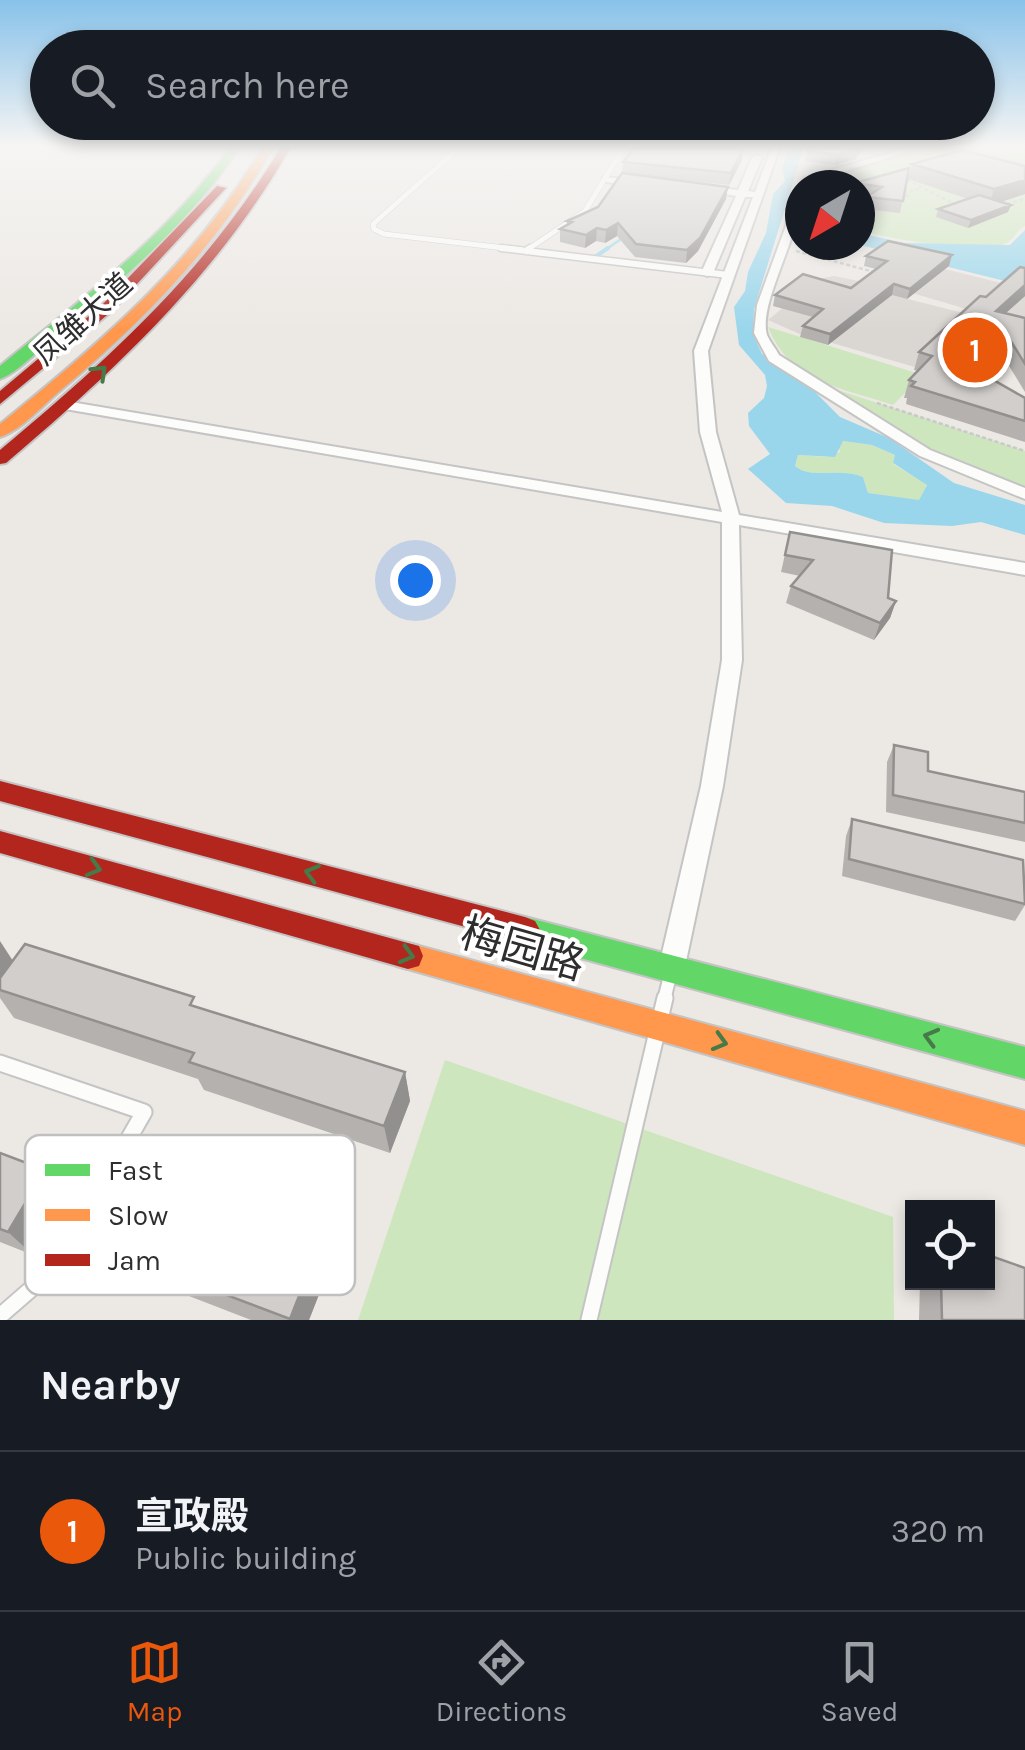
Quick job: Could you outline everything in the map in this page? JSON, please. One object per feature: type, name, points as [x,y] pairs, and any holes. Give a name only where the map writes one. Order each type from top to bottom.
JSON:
[{"type":"main road","points":[[5,387],[52,334],[146,250],[185,209]]},
{"type":"main road","name":"凤雏大道","points":[[5,387],[107,308],[202,209]]},
{"type":"main road","name":"凤雏大道","points":[[0,432],[140,310],[199,250],[224,209]]},
{"type":"main road","points":[[0,459],[65,406],[168,307],[247,209]]},
{"type":"main road","name":"梅园路","points":[[0,792],[672,966],[1025,1063]]},
{"type":"main road","name":"梅园路","points":[[0,842],[1025,1128]]},
{"type":"street","points":[[707,272],[742,209]]},
{"type":"street","points":[[672,966],[712,786],[732,660],[730,520],[708,432],[701,351],[746,209]]},
{"type":"street","points":[[785,251],[763,305],[760,333],[774,358],[926,453],[1025,494]]},
{"type":"street","points":[[65,406],[1025,568]]},
{"type":"lane","points":[[390,209],[373,224],[374,229],[384,234],[728,275]]},
{"type":"lane","points":[[526,251],[587,209]]},
{"type":"lane","points":[[589,1320],[672,966]]},
{"type":"lane","points":[[0,1063],[144,1112],[131,1135]]},
{"type":"lane","points":[[0,1316],[25,1294]]},
{"type":"path","points":[[830,260],[877,272]]},
{"type":"path","points":[[863,398],[1025,452]]},
{"type":"green space","points":[[875,209],[1025,209],[1025,226],[1008,242],[996,246],[875,234]]},
{"type":"green space","points":[[768,327],[923,375],[893,405],[854,393],[804,372],[778,346]]},
{"type":"green space","points":[[810,381],[1025,451],[1025,494],[925,453]]},
{"type":"green space","points":[[843,441],[872,445],[895,455],[893,464],[927,484],[919,501],[868,493],[863,477],[854,474],[809,472],[795,466],[798,455],[827,457],[840,452],[838,445]]},
{"type":"green space","points":[[445,1060],[893,1217],[894,1320],[358,1320]]},
{"type":"shaded area","points":[[945,269],[1025,289],[1025,337],[987,315],[902,290]]},
{"type":"shaded area","points":[[834,276],[868,283],[802,335],[768,320],[818,279]]},
{"type":"shaded area","points":[[873,286],[896,296],[983,318],[932,372],[808,336],[829,320],[851,326],[874,308]]},
{"type":"water","points":[[770,209],[785,209],[754,309],[753,334],[762,354],[812,389],[840,417],[889,438],[954,483],[1025,505],[1025,535],[981,522],[952,526],[884,523],[832,506],[786,503],[748,469],[770,454],[749,426],[748,413],[764,398],[765,375],[739,345],[734,307],[745,291],[748,272],[766,233]],"holes":[[[843,441],[872,445],[895,455],[893,463],[927,485],[919,500],[868,493],[863,477],[854,474],[809,472],[795,466],[798,455],[835,457]]]},
{"type":"water","points":[[1025,230],[1025,286],[875,249],[875,236],[904,243],[1010,245]]},
{"type":"building","points":[[594,209],[716,209],[700,238],[687,250],[636,244],[618,223],[586,235],[560,229],[572,222],[567,221]]},
{"type":"building","points":[[939,209],[1001,209],[971,220]]},
{"type":"building","points":[[888,241],[952,255],[910,289],[894,284],[830,334],[803,326],[823,309],[775,295],[803,274],[851,288],[887,261],[875,258],[875,250]]},
{"type":"building","points":[[1020,267],[1025,268],[1025,285],[996,311],[1025,318],[1025,364],[1012,343],[983,374],[1025,398],[1025,421],[911,386],[915,382],[909,380],[932,356],[919,352],[980,296],[986,297]]},
{"type":"building","points":[[790,532],[892,550],[888,598],[896,601],[880,623],[791,586],[813,560],[785,555]]},
{"type":"building","points":[[894,745],[928,752],[928,771],[1025,792],[1025,823],[893,795]]},
{"type":"building","points":[[852,819],[1023,860],[1025,904],[849,859]]},
{"type":"building","points":[[25,944],[194,997],[190,1005],[405,1072],[384,1126],[189,1062],[194,1053],[0,990],[0,978]]},
{"type":"building","points":[[0,1153],[25,1162],[25,1204],[8,1232],[0,1229]]},
{"type":"building","points":[[995,1257],[1025,1268],[1025,1320],[942,1320],[941,1290],[995,1290]]},
{"type":"building","points":[[227,1295],[299,1295],[290,1319]]},
{"type":"waterway","points":[[605,250],[627,235]]},
{"type":"waterway","points":[[595,257],[608,248]]},
{"type":"traffic: fast","points":[[0,374],[127,269],[188,209]]},
{"type":"traffic: fast","points":[[525,930],[1025,1063]]},
{"type":"traffic: slow","points":[[0,432],[150,303],[184,268],[230,209]]},
{"type":"traffic: slow","points":[[408,956],[1025,1128]]},
{"type":"traffic: jam","points":[[0,399],[107,308],[201,209]]},
{"type":"traffic: jam","points":[[0,459],[159,317],[195,278],[248,209]]},
{"type":"traffic: jam","points":[[0,791],[525,930]]},
{"type":"traffic: jam","points":[[0,842],[408,956]]},
{"type":"place","name":"宣政殿","points":[[975,350]]}]
